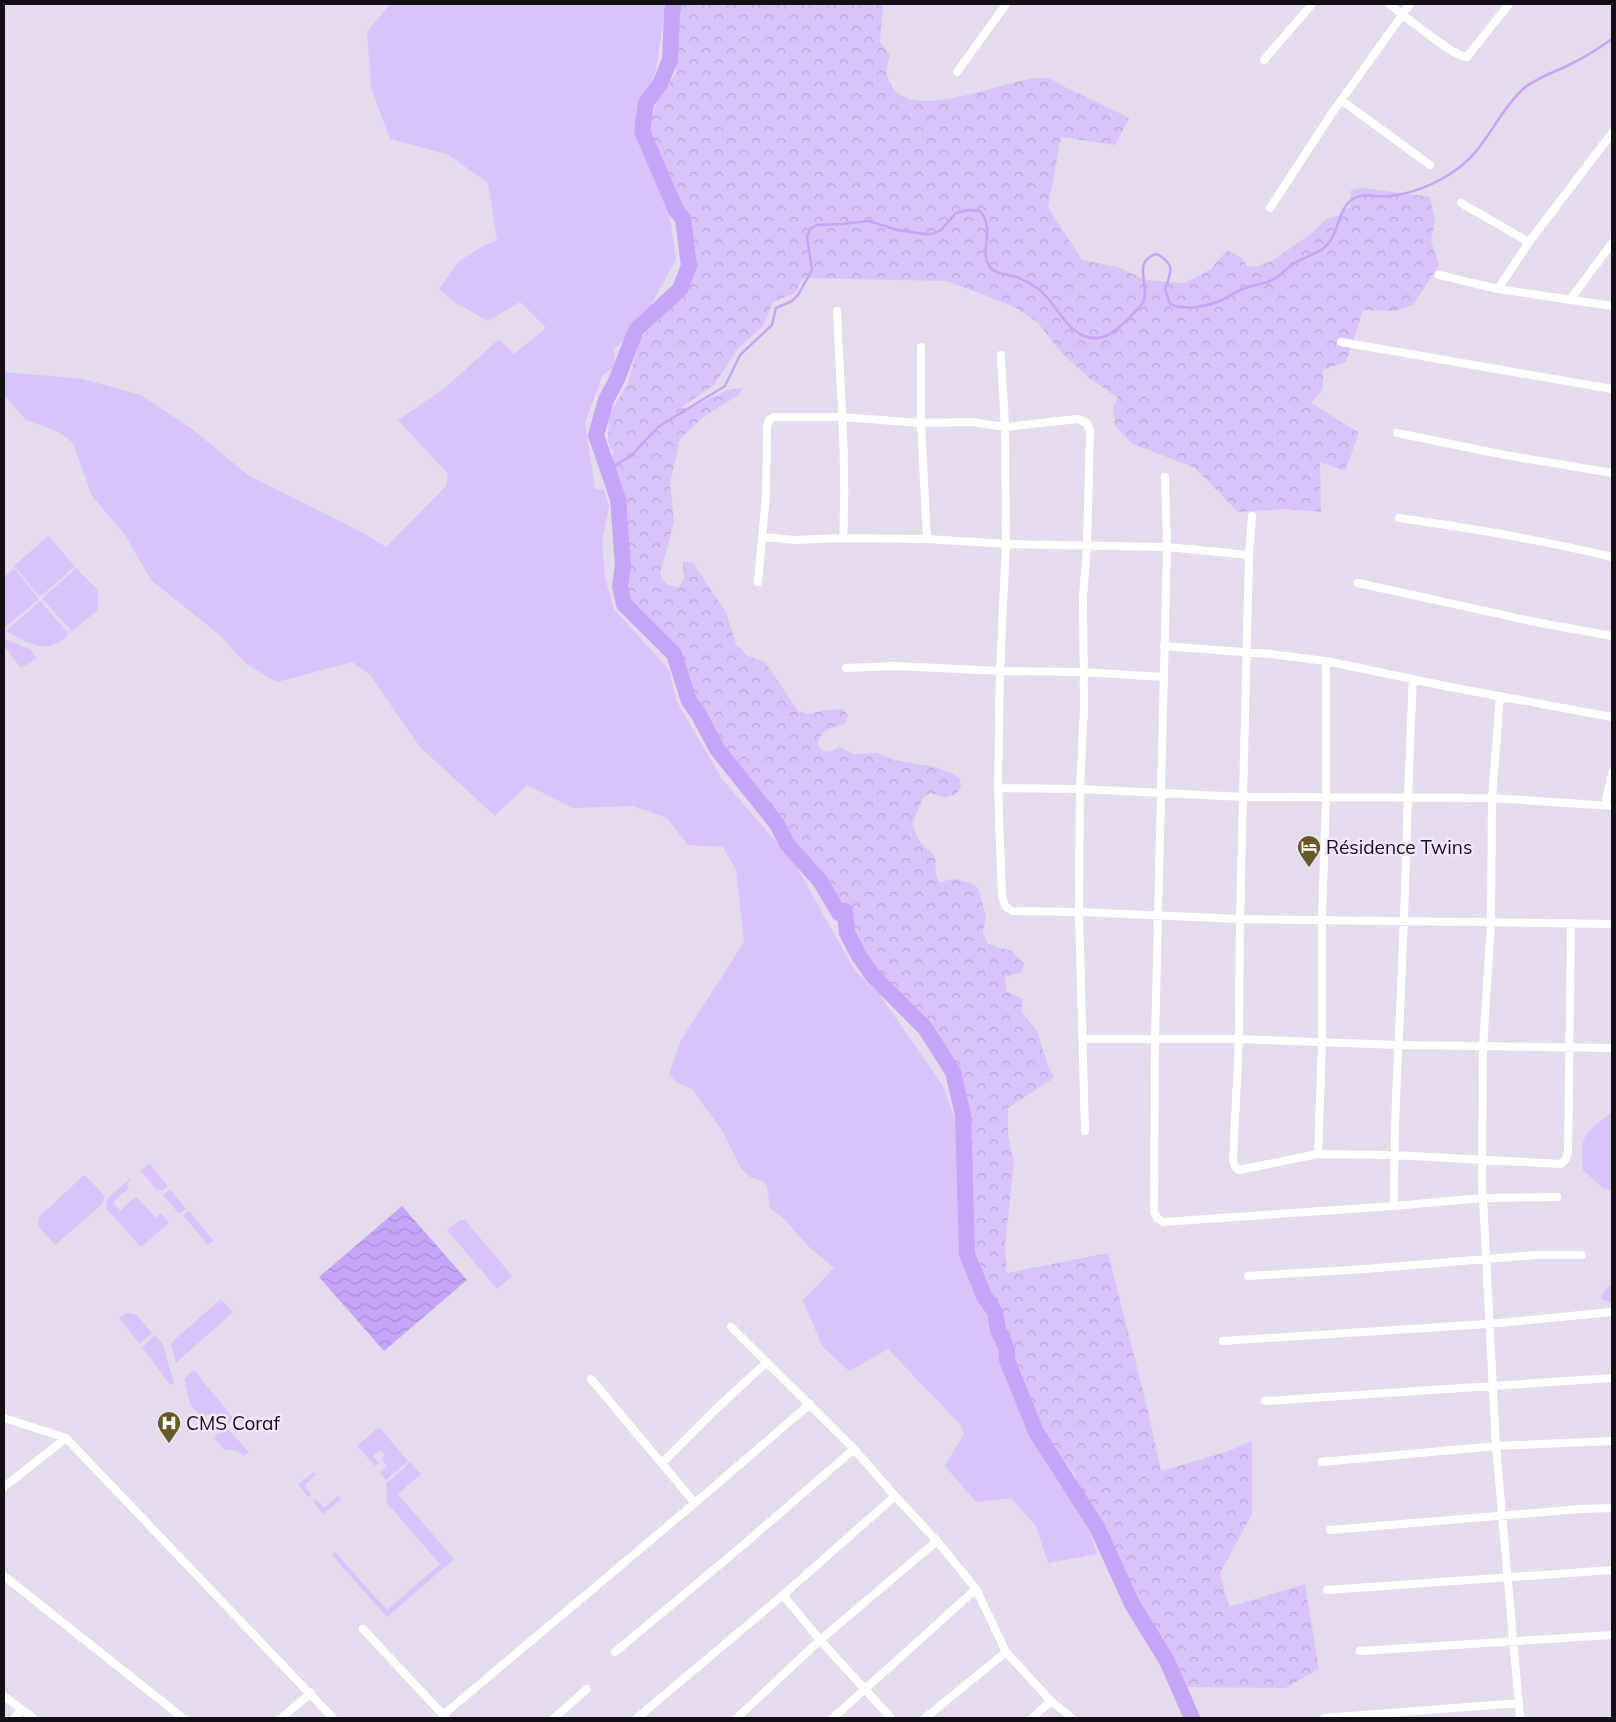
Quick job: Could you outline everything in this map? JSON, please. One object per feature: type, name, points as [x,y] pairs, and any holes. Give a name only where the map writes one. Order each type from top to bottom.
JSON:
[{"type":"street","points":[[957,72],[1006,4]]},
{"type":"street","points":[[1264,60],[1312,4]]},
{"type":"street","points":[[1389,4],[1452,51],[1467,58],[1510,4]]},
{"type":"street","points":[[1270,208],[1294,168],[1410,4]]},
{"type":"street","points":[[1341,100],[1430,165]]},
{"type":"street","points":[[1498,288],[1529,242],[1612,133]]},
{"type":"street","points":[[1461,203],[1529,242]]},
{"type":"street","points":[[1570,300],[1612,243]]},
{"type":"street","points":[[1438,275],[1498,288],[1612,306]]},
{"type":"street","points":[[837,311],[844,506],[843,538]]},
{"type":"street","points":[[1342,342],[1612,389]]},
{"type":"street","points":[[921,347],[921,423],[927,539]]},
{"type":"street","points":[[1001,355],[1006,544],[1000,671],[998,788],[1002,896],[1005,906],[1012,912],[1079,912],[1240,919],[1491,924],[1612,924]]},
{"type":"street","points":[[758,582],[766,495],[767,427],[769,420],[774,417],[841,417],[921,423],[972,422],[1004,427],[1078,419],[1087,423],[1090,431],[1087,546],[1083,596],[1084,707],[1080,789],[1079,912],[1085,1131]]},
{"type":"street","points":[[1397,433],[1505,455],[1612,473]]},
{"type":"street","points":[[1165,477],[1167,547],[1155,1040],[1154,1212],[1157,1218],[1163,1222],[1482,1198],[1557,1197]]},
{"type":"street","points":[[1252,516],[1249,554],[1239,1039],[1232,1161],[1235,1167],[1240,1170],[1318,1154],[1393,1155],[1561,1164],[1566,1160],[1568,1152],[1571,923]]},
{"type":"street","points":[[1399,518],[1481,530],[1612,557]]},
{"type":"street","points":[[762,537],[795,540],[843,538],[927,539],[1006,544],[1167,547],[1249,554]]},
{"type":"street","points":[[1358,583],[1535,622],[1612,636]]},
{"type":"street","points":[[1164,646],[1247,652],[1326,661],[1612,717]]},
{"type":"street","points":[[1318,1154],[1326,797],[1326,661]]},
{"type":"street","points":[[846,668],[895,666],[1000,671],[1083,672],[1164,677]]},
{"type":"street","points":[[1394,1206],[1393,1155],[1404,922],[1412,679]]},
{"type":"street","points":[[1500,696],[1492,798],[1491,924],[1484,1046],[1482,1198],[1496,1446],[1520,1718]]},
{"type":"street","points":[[998,788],[1080,789],[1244,797],[1492,798],[1609,805],[1612,774]]},
{"type":"street","points":[[1082,1039],[1239,1039],[1399,1045],[1612,1048]]},
{"type":"street","points":[[1248,1276],[1365,1269],[1535,1255],[1582,1256]]},
{"type":"street","points":[[1223,1341],[1488,1324],[1612,1312]]},
{"type":"street","points":[[731,1327],[854,1449],[937,1541],[976,1589],[1006,1652],[1051,1701],[1072,1718]]},
{"type":"street","points":[[662,1463],[767,1362]]},
{"type":"street","points":[[1265,1402],[1612,1378]]},
{"type":"street","points":[[591,1379],[695,1503]]},
{"type":"street","points":[[363,1628],[444,1716],[810,1404]]},
{"type":"street","points":[[4,1418],[66,1438],[333,1718]]},
{"type":"street","points":[[4,1487],[66,1438]]},
{"type":"street","points":[[1322,1462],[1496,1446],[1612,1441]]},
{"type":"street","points":[[615,1652],[854,1449]]},
{"type":"street","points":[[637,1718],[783,1595],[895,1496]]},
{"type":"street","points":[[1330,1530],[1612,1508]]},
{"type":"street","points":[[737,1718],[820,1640],[937,1541]]},
{"type":"street","points":[[1327,1590],[1612,1570]]},
{"type":"street","points":[[4,1576],[183,1718]]},
{"type":"street","points":[[833,1718],[976,1589]]},
{"type":"street","points":[[783,1595],[820,1640],[891,1718]]},
{"type":"street","points":[[1360,1651],[1612,1636]]},
{"type":"street","points":[[925,1718],[1006,1652]]},
{"type":"street","points":[[554,1718],[586,1689]]},
{"type":"street","points":[[281,1718],[311,1693]]},
{"type":"street","points":[[4,1696],[33,1718]]},
{"type":"street","points":[[1032,1718],[1051,1701]]},
{"type":"street","points":[[1324,1718],[1519,1703]]},
{"type":"street","points":[[14,1718],[22,1710]]},
{"type":"green space","points":[[390,4],[666,4],[656,70],[633,130],[669,209],[676,259],[641,323],[614,349],[615,366],[603,375],[585,422],[595,489],[604,490],[609,507],[602,541],[605,578],[614,609],[669,670],[677,702],[722,779],[795,864],[855,971],[879,994],[943,1086],[955,1119],[963,1247],[993,1334],[1025,1416],[1085,1517],[1097,1554],[1048,1563],[1036,1526],[1011,1498],[976,1502],[945,1466],[964,1434],[960,1424],[888,1349],[849,1371],[822,1346],[803,1300],[834,1268],[808,1246],[783,1218],[770,1208],[767,1186],[763,1181],[750,1177],[741,1169],[723,1132],[692,1089],[676,1082],[669,1074],[681,1040],[744,942],[736,870],[723,847],[688,845],[667,818],[633,806],[573,808],[527,785],[495,816],[420,747],[370,675],[352,662],[277,682],[246,664],[221,636],[151,580],[125,535],[92,496],[73,443],[59,432],[26,420],[4,395],[4,372],[83,379],[141,395],[192,429],[248,475],[363,533],[386,547],[446,486],[448,474],[398,420],[445,388],[499,339],[514,354],[546,328],[520,302],[488,321],[454,302],[439,289],[459,261],[483,246],[497,240],[488,183],[447,154],[390,139],[371,88],[367,32]]},
{"type":"green space","points":[[679,4],[883,4],[880,42],[890,54],[887,73],[896,91],[911,99],[933,101],[1029,79],[1046,78],[1129,118],[1115,145],[1061,137],[1048,207],[1082,260],[1118,267],[1146,280],[1184,283],[1211,269],[1227,250],[1242,258],[1247,266],[1255,267],[1272,261],[1311,234],[1325,220],[1337,216],[1350,206],[1351,190],[1362,188],[1430,197],[1435,221],[1431,241],[1439,265],[1413,305],[1395,311],[1363,310],[1346,362],[1323,370],[1323,389],[1311,403],[1359,433],[1345,471],[1320,462],[1321,512],[1285,509],[1238,512],[1195,468],[1131,443],[1115,425],[1113,407],[1118,398],[1089,378],[1060,351],[1038,323],[1016,308],[946,281],[803,278],[795,293],[773,302],[763,326],[738,348],[714,385],[679,409],[695,406],[727,390],[743,388],[737,396],[703,417],[680,439],[670,483],[674,522],[660,574],[667,584],[679,587],[684,578],[683,562],[693,563],[726,612],[736,644],[748,656],[765,662],[798,711],[808,714],[825,710],[843,709],[848,716],[844,724],[826,731],[819,740],[818,746],[824,752],[832,751],[839,747],[854,754],[878,753],[894,760],[935,767],[960,779],[961,788],[955,795],[945,797],[930,793],[923,798],[912,824],[919,840],[935,857],[936,874],[939,882],[955,879],[971,883],[978,888],[986,917],[983,933],[988,944],[1012,951],[1024,964],[1022,972],[1005,977],[1006,991],[1023,999],[1021,1011],[1037,1031],[1054,1078],[1008,1108],[1008,1135],[1014,1161],[1005,1246],[1007,1273],[1108,1253],[1147,1407],[1161,1471],[1229,1451],[1252,1441],[1252,1514],[1220,1573],[1229,1607],[1305,1584],[1319,1669],[1285,1688],[1183,1687],[1165,1650],[1158,1645],[1112,1550],[1104,1526],[1084,1500],[1074,1473],[1043,1434],[1029,1408],[1015,1371],[997,1311],[983,1283],[971,1243],[969,1191],[971,1140],[964,1091],[951,1059],[925,1020],[877,974],[856,936],[850,910],[836,903],[824,879],[790,838],[781,820],[757,792],[753,784],[730,760],[695,701],[679,655],[637,610],[629,595],[625,579],[623,506],[611,459],[614,450],[610,448],[608,440],[609,415],[628,383],[640,339],[678,300],[693,278],[690,228],[685,214],[680,208],[674,184],[658,160],[649,126],[657,101],[676,73],[675,12]]},
{"type":"green space","points":[[48,536],[75,566],[40,597],[14,566]]},
{"type":"green space","points":[[14,568],[39,599],[4,628],[4,577]]},
{"type":"green space","points":[[76,568],[98,590],[98,610],[72,631],[42,599]]},
{"type":"green space","points":[[40,601],[69,634],[53,645],[38,646],[6,631]]},
{"type":"green space","points":[[4,639],[30,649],[37,658],[21,668],[4,646]]},
{"type":"green space","points":[[1612,1110],[1612,1190],[1604,1189],[1583,1170],[1582,1150],[1585,1137]]},
{"type":"green space","points":[[149,1163],[168,1186],[163,1190],[156,1189],[141,1171]]},
{"type":"green space","points":[[83,1176],[86,1176],[105,1196],[102,1204],[55,1245],[40,1228],[38,1224],[39,1217]]},
{"type":"green space","points":[[130,1179],[126,1185],[129,1188],[113,1202],[120,1211],[136,1196],[156,1218],[161,1213],[169,1223],[141,1247],[106,1208],[107,1199]]},
{"type":"green space","points":[[170,1189],[186,1209],[179,1214],[163,1195]]},
{"type":"green space","points":[[189,1211],[214,1241],[208,1245],[183,1215]]},
{"type":"green space","points":[[460,1220],[465,1220],[512,1276],[497,1289],[447,1230]]},
{"type":"green space","points":[[1612,1284],[1612,1303],[1601,1299],[1604,1291]]},
{"type":"green space","points":[[221,1299],[233,1312],[176,1363],[171,1345],[173,1341]]},
{"type":"green space","points":[[127,1313],[137,1315],[152,1333],[140,1344],[119,1318]]},
{"type":"green space","points":[[155,1335],[163,1345],[174,1383],[170,1385],[142,1347]]},
{"type":"green space","points":[[194,1370],[234,1419],[222,1428],[210,1413],[202,1418],[190,1404],[184,1379]]},
{"type":"green space","points":[[226,1427],[249,1452],[244,1456],[238,1451],[225,1450],[214,1438]]},
{"type":"green space","points":[[379,1427],[408,1461],[386,1480],[380,1473],[387,1466],[381,1459],[385,1455],[380,1450],[373,1456],[379,1463],[375,1466],[357,1446]]},
{"type":"green space","points":[[410,1462],[421,1474],[398,1494],[454,1559],[387,1617],[332,1555],[335,1552],[387,1610],[440,1564],[387,1503],[386,1484]]},
{"type":"green space","points":[[313,1472],[316,1474],[304,1486],[311,1494],[308,1497],[299,1484]]},
{"type":"green space","points":[[338,1496],[341,1499],[323,1514],[313,1502],[316,1499],[324,1508]]},
{"type":"water","points":[[402,1206],[467,1280],[384,1351],[319,1277]]},
{"type":"waterway","points":[[674,4],[670,60],[660,84],[646,103],[642,131],[676,210],[683,219],[689,266],[680,289],[636,330],[617,379],[606,400],[596,435],[618,499],[623,566],[620,586],[624,604],[674,654],[689,701],[699,715],[717,749],[777,824],[787,844],[820,881],[839,913],[845,911],[847,933],[859,956],[873,976],[925,1028],[953,1072],[963,1115],[967,1254],[984,1296],[995,1312],[998,1330],[1007,1349],[1007,1360],[1036,1432],[1097,1527],[1132,1604],[1167,1661],[1192,1718]]},
{"type":"waterway","points":[[607,469],[630,457],[658,427],[725,386],[740,355],[772,325],[776,308],[792,301],[798,295],[812,270],[807,237],[810,229],[817,225],[869,221],[897,230],[933,234],[941,230],[956,213],[968,210],[980,211],[987,225],[986,260],[991,269],[1017,277],[1034,286],[1044,293],[1064,320],[1076,332],[1091,338],[1098,338],[1111,333],[1142,304],[1145,294],[1143,267],[1149,257],[1157,254],[1169,265],[1170,273],[1165,289],[1170,304],[1176,306],[1196,307],[1210,304],[1245,288],[1271,281],[1292,265],[1325,247],[1330,241],[1344,209],[1353,199],[1361,196],[1398,195],[1429,185],[1450,174],[1473,155],[1513,99],[1523,89],[1584,57],[1612,39]]},
{"type":"place","name":"Résidence Twins","points":[[1309,868]]},
{"type":"place","name":"CMS Coraf","points":[[169,1444]]}]
